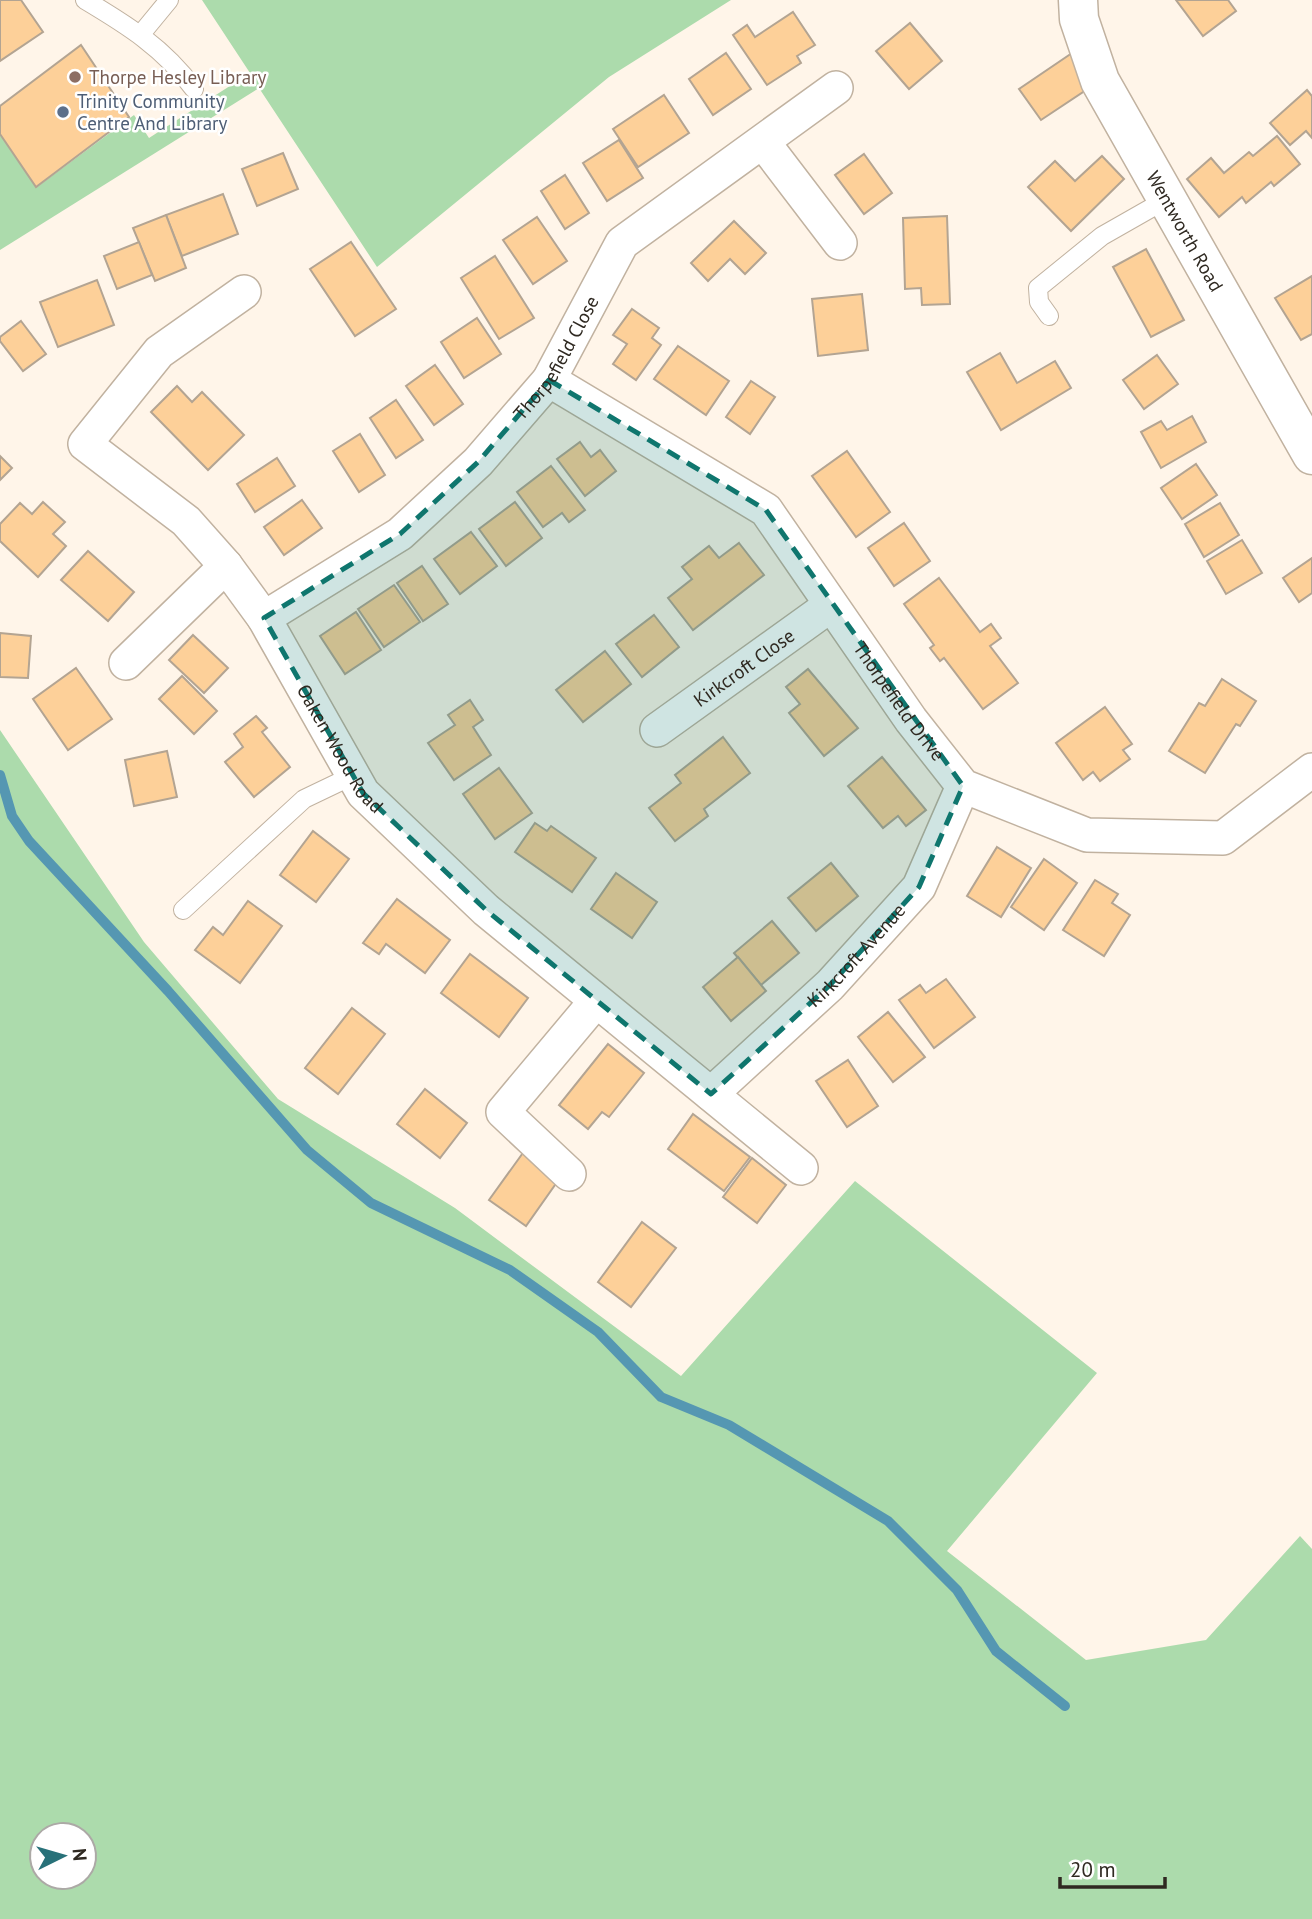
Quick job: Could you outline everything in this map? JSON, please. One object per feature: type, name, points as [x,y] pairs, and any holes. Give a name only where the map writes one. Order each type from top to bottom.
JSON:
[{"type":"street","name":"Wentworth Road","points":[[1078,0],[1079,19],[1100,81],[1312,455]]},
{"type":"street","name":"Thorpefield Close","points":[[264,618],[401,534],[478,462],[549,380],[622,243],[836,88]]},
{"type":"street","points":[[763,142],[840,243]]},
{"type":"street","name":"Oaken Wood Road","points":[[244,292],[159,352],[85,444],[186,521],[226,566],[264,618],[363,793],[486,910],[801,1168]]},
{"type":"street","name":"Thorpefield Drive","points":[[549,380],[766,510],[911,720],[963,786]]},
{"type":"street","points":[[126,663],[226,566]]},
{"type":"street","name":"Kirkcroft Close","points":[[657,730],[831,605]]},
{"type":"street","points":[[963,786],[1087,835],[1223,838],[1312,770]]},
{"type":"street","name":"Kirkcroft Avenue","points":[[711,1094],[830,985],[919,887],[963,786]]},
{"type":"street","points":[[569,1174],[503,1112],[596,1001]]},
{"type":"lane","points":[[85,0],[141,33],[178,67],[194,89]]},
{"type":"lane","points":[[141,33],[169,0]]},
{"type":"lane","points":[[1049,316],[1040,302],[1038,288],[1102,236],[1167,199]]},
{"type":"lane","points":[[183,910],[255,841],[304,799],[352,776]]},
{"type":"highlighted area","points":[[549,380],[766,510],[963,786],[919,887],[830,985],[711,1094],[486,910],[363,793],[264,618],[400,534],[478,462]]},
{"type":"green space","points":[[202,0],[731,0],[609,77],[377,267],[259,88],[0,250],[0,134],[37,187],[134,115],[149,138],[250,73]]},
{"type":"green space","points":[[0,730],[144,942],[278,1099],[455,1208],[681,1376],[855,1181],[1097,1373],[947,1551],[1086,1660],[1206,1640],[1300,1536],[1312,1549],[1312,1919],[0,1919]]},
{"type":"building","points":[[0,0],[21,0],[43,32],[0,61]]},
{"type":"building","points":[[1176,0],[1228,0],[1236,11],[1203,36]]},
{"type":"building","points":[[793,12],[815,45],[797,56],[801,63],[767,85],[733,35],[747,25],[755,37]]},
{"type":"building","points":[[910,23],[942,61],[909,89],[876,51]]},
{"type":"building","name":"Trinity Community Centre And Library","points":[[81,45],[129,117],[36,187],[0,134],[0,106]]},
{"type":"building","points":[[1075,51],[1089,88],[1041,120],[1019,89]]},
{"type":"building","points":[[726,53],[751,89],[713,115],[689,79]]},
{"type":"building","points":[[1307,90],[1312,96],[1312,138],[1306,131],[1290,145],[1270,123]]},
{"type":"building","points":[[664,95],[689,133],[638,167],[613,129]]},
{"type":"building","points":[[1277,136],[1300,164],[1274,186],[1271,182],[1246,203],[1242,197],[1219,217],[1187,179],[1211,158],[1224,173],[1249,152],[1253,156]]},
{"type":"building","points":[[619,140],[643,178],[607,201],[583,163]]},
{"type":"building","points":[[283,153],[298,189],[257,206],[242,169]]},
{"type":"building","points":[[864,154],[892,193],[864,214],[835,175]]},
{"type":"building","points":[[1102,156],[1124,179],[1071,231],[1028,187],[1055,161],[1075,181]]},
{"type":"building","points":[[565,175],[589,213],[565,229],[541,191]]},
{"type":"building","points":[[223,194],[238,234],[182,256],[166,215]]},
{"type":"building","points":[[166,215],[186,268],[155,281],[133,228]]},
{"type":"building","points":[[947,216],[950,304],[922,305],[921,288],[905,289],[903,218]]},
{"type":"building","points":[[537,217],[567,261],[533,284],[503,240]]},
{"type":"building","points":[[734,221],[766,253],[745,274],[730,259],[708,281],[691,263]]},
{"type":"building","points":[[139,242],[152,275],[117,289],[104,256]]},
{"type":"building","points":[[351,242],[396,309],[355,336],[310,269]]},
{"type":"building","points":[[1146,249],[1184,320],[1151,337],[1113,267]]},
{"type":"building","points":[[495,256],[534,318],[499,339],[461,278]]},
{"type":"building","points":[[1312,276],[1312,334],[1301,340],[1275,298]]},
{"type":"building","points":[[97,280],[114,325],[58,347],[40,302]]},
{"type":"building","points":[[862,294],[868,350],[818,356],[812,299]]},
{"type":"building","points":[[632,309],[659,328],[652,338],[661,345],[636,380],[613,364],[627,344],[613,335]]},
{"type":"building","points":[[477,318],[501,354],[464,378],[441,342]]},
{"type":"building","points":[[21,321],[46,354],[23,371],[0,341],[0,337]]},
{"type":"building","points":[[678,346],[729,381],[706,415],[654,379]]},
{"type":"building","points":[[1000,353],[1017,383],[1055,361],[1071,388],[1001,430],[967,372]]},
{"type":"building","points":[[1157,355],[1178,384],[1144,409],[1123,380]]},
{"type":"building","points":[[435,365],[463,404],[434,425],[406,386]]},
{"type":"building","points":[[751,381],[775,397],[750,434],[726,417]]},
{"type":"building","points":[[177,386],[192,402],[202,392],[244,435],[208,470],[151,412]]},
{"type":"building","points":[[396,400],[423,440],[396,458],[370,418]]},
{"type":"building","points":[[1192,416],[1206,442],[1161,468],[1141,432],[1161,421],[1167,430]]},
{"type":"building","points":[[360,434],[385,475],[359,492],[333,451]]},
{"type":"building","points":[[580,442],[591,457],[600,450],[616,471],[585,496],[557,459]]},
{"type":"building","points":[[847,451],[890,512],[856,537],[812,476]]},
{"type":"building","points":[[0,456],[12,468],[0,480]]},
{"type":"building","points":[[277,458],[295,486],[255,512],[237,484]]},
{"type":"building","points":[[1196,464],[1217,495],[1182,519],[1161,488]]},
{"type":"building","points":[[551,466],[585,510],[569,522],[562,513],[543,527],[517,492]]},
{"type":"building","points":[[302,500],[322,528],[284,555],[264,527]]},
{"type":"building","points":[[43,502],[65,522],[53,534],[66,546],[38,577],[0,541],[0,524],[20,503],[32,514]]},
{"type":"building","points":[[515,502],[542,538],[506,566],[479,529]]},
{"type":"building","points":[[1220,503],[1239,535],[1204,557],[1185,524]]},
{"type":"building","points":[[904,523],[930,561],[894,586],[868,548]]},
{"type":"building","points":[[471,532],[497,566],[460,594],[434,559]]},
{"type":"building","points":[[1242,540],[1262,573],[1226,594],[1207,561]]},
{"type":"building","points":[[739,543],[764,575],[693,630],[668,598],[692,579],[682,567],[709,546],[719,558]]},
{"type":"building","points":[[88,551],[134,592],[108,621],[61,580]]},
{"type":"building","points":[[1312,558],[1312,593],[1299,602],[1283,578]]},
{"type":"building","points":[[422,566],[448,604],[423,621],[397,583]]},
{"type":"building","points":[[939,578],[980,632],[991,624],[1001,638],[990,646],[1018,683],[983,709],[944,658],[940,661],[930,648],[934,645],[904,604]]},
{"type":"building","points":[[394,585],[420,622],[384,647],[358,609]]},
{"type":"building","points":[[356,612],[381,650],[345,674],[320,636]]},
{"type":"building","points":[[654,615],[679,647],[642,677],[616,644]]},
{"type":"building","points":[[0,633],[31,636],[28,678],[0,677]]},
{"type":"building","points":[[193,635],[228,668],[204,693],[169,660]]},
{"type":"building","points":[[605,651],[631,684],[583,722],[556,690]]},
{"type":"building","points":[[76,668],[112,719],[68,750],[33,699]]},
{"type":"building","points":[[808,669],[858,728],[824,756],[789,713],[800,704],[786,687]]},
{"type":"building","points":[[182,676],[217,711],[194,734],[159,699]]},
{"type":"building","points":[[1222,679],[1256,701],[1240,726],[1236,724],[1205,773],[1169,751],[1199,703],[1205,706]]},
{"type":"building","points":[[470,700],[483,720],[473,727],[491,755],[454,780],[428,743],[455,725],[448,715]]},
{"type":"building","points":[[1105,707],[1132,744],[1123,750],[1130,759],[1100,781],[1093,772],[1083,780],[1056,743]]},
{"type":"building","points":[[256,716],[267,728],[262,732],[290,767],[254,797],[225,762],[243,747],[234,734]]},
{"type":"building","points":[[723,737],[750,773],[704,809],[708,816],[675,841],[649,808],[681,783],[675,775]]},
{"type":"building","points":[[167,751],[177,797],[134,806],[125,760]]},
{"type":"building","points":[[882,757],[926,810],[906,826],[898,816],[883,828],[848,786]]},
{"type":"building","points":[[499,768],[532,813],[495,839],[463,794]]},
{"type":"building","points":[[535,823],[547,831],[551,826],[596,858],[572,892],[515,852]]},
{"type":"building","points":[[313,831],[349,859],[316,902],[280,875]]},
{"type":"building","points":[[997,847],[1031,868],[1001,917],[967,896]]},
{"type":"building","points":[[1044,859],[1077,883],[1044,930],[1011,907]]},
{"type":"building","points":[[831,863],[858,896],[816,931],[788,898]]},
{"type":"building","points":[[616,873],[657,902],[632,938],[591,909]]},
{"type":"building","points":[[1095,880],[1118,894],[1112,903],[1130,915],[1104,956],[1063,930]]},
{"type":"building","points":[[397,899],[450,940],[425,973],[386,944],[379,954],[363,943]]},
{"type":"building","points":[[248,901],[282,926],[240,983],[195,950],[213,927],[223,935]]},
{"type":"building","points":[[772,921],[799,953],[761,985],[734,953]]},
{"type":"building","points":[[470,954],[528,998],[499,1037],[441,993]]},
{"type":"building","points":[[738,957],[766,991],[731,1021],[703,987]]},
{"type":"building","points":[[946,979],[975,1017],[934,1048],[899,1000],[920,985],[926,993]]},
{"type":"building","points":[[352,1008],[385,1034],[338,1094],[305,1068]]},
{"type":"building","points":[[888,1012],[925,1057],[893,1082],[858,1037]]},
{"type":"building","points":[[608,1044],[644,1073],[609,1117],[602,1112],[588,1129],[559,1105]]},
{"type":"building","points":[[848,1060],[878,1106],[847,1127],[816,1081]]},
{"type":"building","points":[[425,1089],[467,1123],[440,1158],[397,1124]]},
{"type":"building","points":[[693,1114],[750,1157],[724,1191],[668,1149]]},
{"type":"building","points":[[525,1150],[562,1175],[526,1226],[489,1200]]},
{"type":"building","points":[[752,1158],[786,1185],[757,1223],[723,1197]]},
{"type":"building","points":[[642,1222],[676,1248],[631,1307],[598,1282]]},
{"type":"waterway","points":[[0,775],[12,816],[29,841],[168,991],[307,1150],[371,1203],[510,1270],[598,1332],[661,1397],[729,1425],[888,1521],[957,1590],[996,1651],[1065,1706]]},
{"type":"place","name":"Thorpe Hesley Library","points":[[75,77]]},
{"type":"place","name":"Trinity Community Centre And Library","points":[[63,112]]}]
